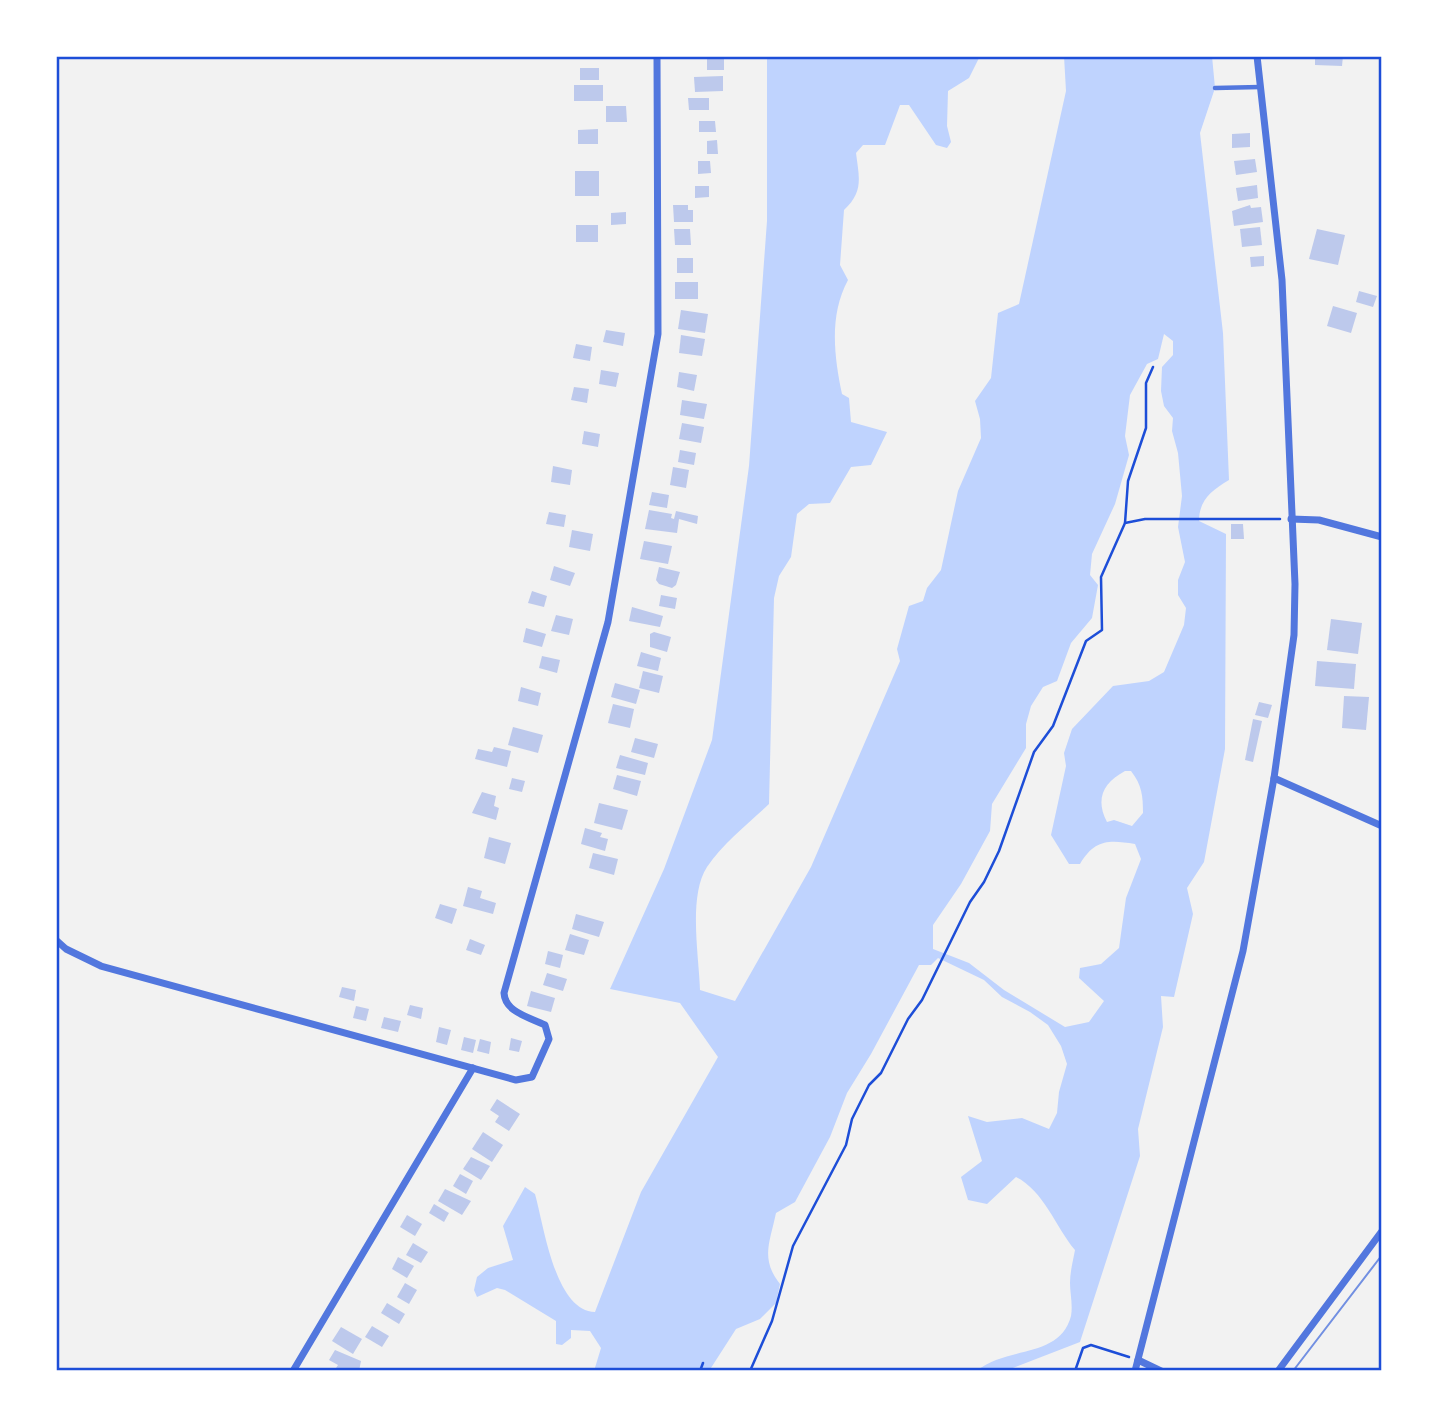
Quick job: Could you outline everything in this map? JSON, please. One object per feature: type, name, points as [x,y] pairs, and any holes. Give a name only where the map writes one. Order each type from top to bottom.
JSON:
[{"type":"street","points":[[56,940],[66,949],[101,966],[516,1080],[532,1077],[549,1039],[545,1026],[515,1012],[505,1000],[504,993],[608,622],[658,334],[657,56]]},
{"type":"street","points":[[1135,1371],[1242,951],[1274,778],[1294,635],[1295,584],[1282,280],[1257,56]]},
{"type":"street","points":[[1291,519],[1319,520],[1382,537]]},
{"type":"street","points":[[1274,778],[1382,826]]},
{"type":"street","points":[[293,1371],[473,1068]]},
{"type":"street","points":[[1278,1371],[1382,1231]]},
{"type":"street","points":[[1138,1360],[1161,1371]]},
{"type":"lane","points":[[1215,88],[1260,87]]},
{"type":"path","points":[[750,1371],[772,1321],[793,1247],[846,1145],[852,1119],[869,1085],[891,1054],[989,871],[1034,752],[1053,726],[1086,641],[1102,630],[1101,577],[1125,523],[1128,481],[1146,428],[1146,383],[1153,367]]},
{"type":"path","points":[[1125,523],[1145,519],[1291,519]]},
{"type":"path","points":[[1075,1371],[1083,1348],[1091,1345],[1138,1360]]},
{"type":"path","points":[[700,1371],[703,1363]]},
{"type":"water","points":[[767,56],[980,56],[969,78],[948,91],[947,126],[951,142],[947,148],[936,145],[909,105],[900,105],[885,145],[863,145],[856,153],[859,184],[855,197],[844,210],[840,265],[848,280],[842,293],[836,321],[837,365],[842,394],[849,398],[851,422],[887,432],[871,465],[851,467],[830,503],[809,504],[797,514],[791,557],[779,576],[774,598],[769,804],[713,858],[701,879],[696,910],[700,990],[735,1001],[811,867],[900,661],[897,649],[909,606],[923,601],[927,588],[941,570],[958,491],[981,438],[975,401],[991,378],[998,313],[1019,304],[1066,91],[1064,56],[1212,56],[1215,88],[1200,133],[1223,333],[1229,480],[1204,501],[1199,521],[1226,534],[1225,749],[1204,862],[1187,888],[1193,914],[1174,997],[1161,996],[1163,1027],[1138,1129],[1140,1156],[1080,1342],[1005,1371],[977,1371],[1002,1358],[1044,1346],[1065,1330],[1072,1312],[1070,1279],[1075,1250],[1042,1200],[1026,1183],[1016,1177],[987,1204],[968,1200],[961,1177],[982,1161],[968,1116],[987,1122],[1022,1118],[1049,1129],[1057,1113],[1059,1092],[1067,1064],[1061,1046],[1048,1025],[1002,997],[984,980],[938,958],[931,965],[919,965],[847,1093],[830,1137],[795,1202],[776,1213],[768,1258],[780,1284],[776,1303],[760,1319],[736,1329],[709,1371],[594,1371],[601,1348],[590,1331],[571,1330],[571,1338],[562,1345],[556,1344],[556,1321],[505,1290],[497,1288],[477,1297],[474,1290],[477,1277],[488,1268],[513,1260],[503,1226],[525,1187],[535,1194],[547,1245],[561,1283],[570,1298],[581,1308],[595,1312],[641,1192],[718,1057],[680,1003],[610,989],[664,869],[712,740],[749,466],[767,221]],"holes":[[[1164,334],[1173,341],[1173,355],[1162,367],[1161,391],[1164,406],[1173,418],[1172,431],[1178,453],[1182,496],[1178,527],[1185,562],[1178,580],[1178,595],[1186,608],[1184,625],[1164,672],[1149,681],[1113,686],[1072,729],[1064,753],[1066,766],[1051,835],[1069,864],[1080,864],[1091,850],[1110,842],[1135,844],[1141,859],[1126,898],[1119,948],[1101,964],[1080,968],[1079,978],[1104,1001],[1089,1022],[1065,1027],[1004,990],[969,963],[933,949],[933,925],[961,884],[990,831],[992,804],[1026,748],[1026,724],[1031,706],[1043,687],[1057,681],[1071,643],[1092,618],[1098,585],[1090,575],[1092,554],[1115,504],[1129,455],[1125,436],[1130,395],[1147,364],[1158,359]],[[1125,771],[1131,771],[1135,776],[1142,796],[1143,813],[1132,826],[1114,820],[1107,822],[1103,814],[1102,799],[1106,786]]]},
{"type":"building","points":[[1315,56],[1343,56],[1342,66],[1315,65]]},
{"type":"building","points":[[707,58],[724,58],[724,70],[707,70]]},
{"type":"building","points":[[580,68],[599,68],[599,80],[580,80]]},
{"type":"building","points":[[723,76],[723,91],[695,92],[694,77]]},
{"type":"building","points":[[574,85],[603,85],[603,101],[574,101]]},
{"type":"building","points":[[688,98],[709,98],[709,110],[689,110]]},
{"type":"building","points":[[606,106],[626,106],[627,122],[606,122]]},
{"type":"building","points":[[699,121],[715,121],[716,132],[699,132]]},
{"type":"building","points":[[598,129],[598,144],[578,144],[578,130]]},
{"type":"building","points":[[1250,133],[1250,147],[1232,148],[1232,134]]},
{"type":"building","points":[[717,140],[718,154],[707,154],[707,141]]},
{"type":"building","points":[[1255,159],[1257,172],[1236,175],[1234,161]]},
{"type":"building","points":[[698,161],[710,161],[711,173],[698,174]]},
{"type":"building","points":[[575,171],[599,171],[599,196],[575,196]]},
{"type":"building","points":[[1257,185],[1258,198],[1238,201],[1236,188]]},
{"type":"building","points":[[695,186],[709,186],[709,197],[695,198]]},
{"type":"building","points":[[673,205],[688,205],[688,210],[693,210],[693,222],[674,222]]},
{"type":"building","points":[[1250,205],[1251,208],[1261,207],[1263,222],[1234,226],[1232,211]]},
{"type":"building","points":[[626,212],[626,224],[611,225],[611,213]]},
{"type":"building","points":[[576,225],[598,225],[598,242],[576,242]]},
{"type":"building","points":[[1260,227],[1262,245],[1242,247],[1240,229]]},
{"type":"building","points":[[674,229],[690,229],[691,245],[675,245]]},
{"type":"building","points":[[1317,229],[1345,235],[1338,265],[1309,259]]},
{"type":"building","points":[[1264,256],[1264,266],[1251,267],[1250,257]]},
{"type":"building","points":[[677,258],[693,258],[693,273],[677,273]]},
{"type":"building","points":[[675,282],[698,282],[698,299],[675,299]]},
{"type":"building","points":[[1359,291],[1377,296],[1373,307],[1356,302]]},
{"type":"building","points":[[1333,306],[1357,313],[1351,333],[1327,326]]},
{"type":"building","points":[[681,310],[708,314],[705,333],[678,329]]},
{"type":"building","points":[[606,330],[625,333],[623,346],[603,342]]},
{"type":"building","points":[[681,335],[705,339],[702,356],[679,353]]},
{"type":"building","points":[[576,344],[592,347],[590,361],[573,358]]},
{"type":"building","points":[[601,370],[619,373],[616,387],[599,384]]},
{"type":"building","points":[[679,372],[697,375],[694,391],[677,387]]},
{"type":"building","points":[[574,387],[589,389],[587,403],[571,400]]},
{"type":"building","points":[[682,400],[707,404],[704,419],[680,415]]},
{"type":"building","points":[[682,423],[704,427],[701,443],[679,439]]},
{"type":"building","points":[[584,431],[600,434],[598,447],[582,444]]},
{"type":"building","points":[[680,450],[696,453],[694,465],[678,462]]},
{"type":"building","points":[[553,466],[572,470],[570,485],[551,482]]},
{"type":"building","points":[[673,467],[689,470],[686,488],[670,485]]},
{"type":"building","points":[[652,492],[669,495],[667,508],[649,505]]},
{"type":"building","points":[[649,510],[672,514],[671,518],[674,519],[676,511],[698,516],[697,524],[679,519],[677,533],[645,529]]},
{"type":"building","points":[[549,512],[566,515],[564,527],[546,524]]},
{"type":"building","points":[[1231,524],[1243,524],[1244,539],[1231,539]]},
{"type":"building","points":[[572,530],[593,534],[590,551],[569,547]]},
{"type":"building","points":[[644,541],[672,546],[668,564],[640,559]]},
{"type":"building","points":[[554,566],[575,573],[570,586],[550,580]]},
{"type":"building","points":[[659,567],[680,572],[676,585],[672,588],[659,584],[656,580]]},
{"type":"building","points":[[532,591],[547,596],[544,607],[528,603]]},
{"type":"building","points":[[661,595],[677,598],[675,609],[659,606]]},
{"type":"building","points":[[632,607],[663,616],[660,627],[629,621]]},
{"type":"building","points":[[556,615],[573,619],[569,635],[551,631]]},
{"type":"building","points":[[1331,619],[1362,623],[1358,654],[1327,650]]},
{"type":"building","points":[[526,628],[546,634],[542,647],[523,642]]},
{"type":"building","points":[[654,632],[671,637],[667,652],[650,647],[650,634]]},
{"type":"building","points":[[641,652],[661,658],[658,671],[637,666]]},
{"type":"building","points":[[542,656],[560,660],[557,673],[539,668]]},
{"type":"building","points":[[1317,661],[1356,664],[1354,689],[1315,686]]},
{"type":"building","points":[[643,671],[663,676],[659,693],[639,688]]},
{"type":"building","points":[[615,683],[640,690],[636,704],[611,697]]},
{"type":"building","points":[[521,687],[541,693],[538,706],[518,701]]},
{"type":"building","points":[[1344,696],[1369,697],[1366,730],[1342,728]]},
{"type":"building","points":[[1259,702],[1272,705],[1268,718],[1255,715]]},
{"type":"building","points":[[613,704],[634,709],[630,728],[608,723]]},
{"type":"building","points":[[1253,719],[1262,721],[1253,762],[1245,760]]},
{"type":"building","points":[[513,727],[543,735],[538,753],[508,745]]},
{"type":"building","points":[[635,738],[658,744],[654,758],[631,752]]},
{"type":"building","points":[[494,747],[511,751],[507,767],[475,759],[478,749],[492,752]]},
{"type":"building","points":[[620,755],[648,763],[645,775],[616,768]]},
{"type":"building","points":[[617,775],[641,781],[637,796],[613,789]]},
{"type":"building","points":[[512,778],[525,781],[522,792],[509,789]]},
{"type":"building","points":[[482,792],[496,796],[494,806],[499,808],[496,820],[472,813]]},
{"type":"building","points":[[599,803],[628,810],[622,830],[594,823]]},
{"type":"building","points":[[585,828],[602,833],[600,837],[608,839],[605,851],[581,844]]},
{"type":"building","points":[[489,837],[511,843],[505,864],[484,858]]},
{"type":"building","points":[[593,853],[618,859],[614,875],[589,868]]},
{"type":"building","points":[[468,887],[482,891],[480,898],[496,903],[493,914],[463,906]]},
{"type":"building","points":[[440,904],[457,909],[452,924],[435,918]]},
{"type":"building","points":[[576,914],[604,922],[599,937],[572,929]]},
{"type":"building","points":[[570,934],[589,940],[584,955],[565,950]]},
{"type":"building","points":[[470,939],[485,945],[481,955],[466,950]]},
{"type":"building","points":[[548,951],[563,955],[560,968],[545,964]]},
{"type":"building","points":[[547,973],[567,979],[563,991],[543,985]]},
{"type":"building","points":[[342,987],[356,990],[354,1001],[339,997]]},
{"type":"building","points":[[531,991],[555,998],[551,1012],[527,1006]]},
{"type":"building","points":[[410,1005],[423,1008],[421,1019],[407,1015]]},
{"type":"building","points":[[356,1006],[369,1009],[366,1021],[353,1018]]},
{"type":"building","points":[[384,1017],[401,1021],[398,1032],[381,1028]]},
{"type":"building","points":[[439,1027],[451,1030],[447,1045],[436,1042]]},
{"type":"building","points":[[464,1037],[476,1040],[473,1053],[461,1050]]},
{"type":"building","points":[[511,1038],[522,1041],[519,1052],[509,1050]]},
{"type":"building","points":[[480,1039],[491,1042],[489,1054],[477,1051]]},
{"type":"building","points":[[497,1099],[520,1114],[509,1131],[495,1122],[499,1116],[490,1110]]},
{"type":"building","points":[[483,1132],[503,1145],[492,1162],[472,1149]]},
{"type":"building","points":[[471,1157],[490,1166],[481,1180],[463,1169]]},
{"type":"building","points":[[460,1174],[473,1181],[466,1194],[453,1186]]},
{"type":"building","points":[[445,1189],[471,1201],[462,1215],[438,1201]]},
{"type":"building","points":[[434,1204],[449,1213],[444,1222],[429,1213]]},
{"type":"building","points":[[407,1215],[422,1224],[415,1236],[400,1227]]},
{"type":"building","points":[[413,1243],[428,1252],[421,1263],[406,1255]]},
{"type":"building","points":[[398,1257],[414,1266],[407,1278],[392,1269]]},
{"type":"building","points":[[405,1283],[417,1290],[409,1304],[397,1297]]},
{"type":"building","points":[[387,1303],[405,1314],[399,1324],[381,1313]]},
{"type":"building","points":[[372,1326],[389,1336],[382,1347],[365,1337]]},
{"type":"building","points":[[341,1327],[362,1339],[353,1354],[332,1341]]},
{"type":"building","points":[[335,1350],[361,1361],[359,1371],[336,1368],[338,1365],[329,1360]]},
{"type":"tram line","points":[[1293,1371],[1382,1255]]}]
